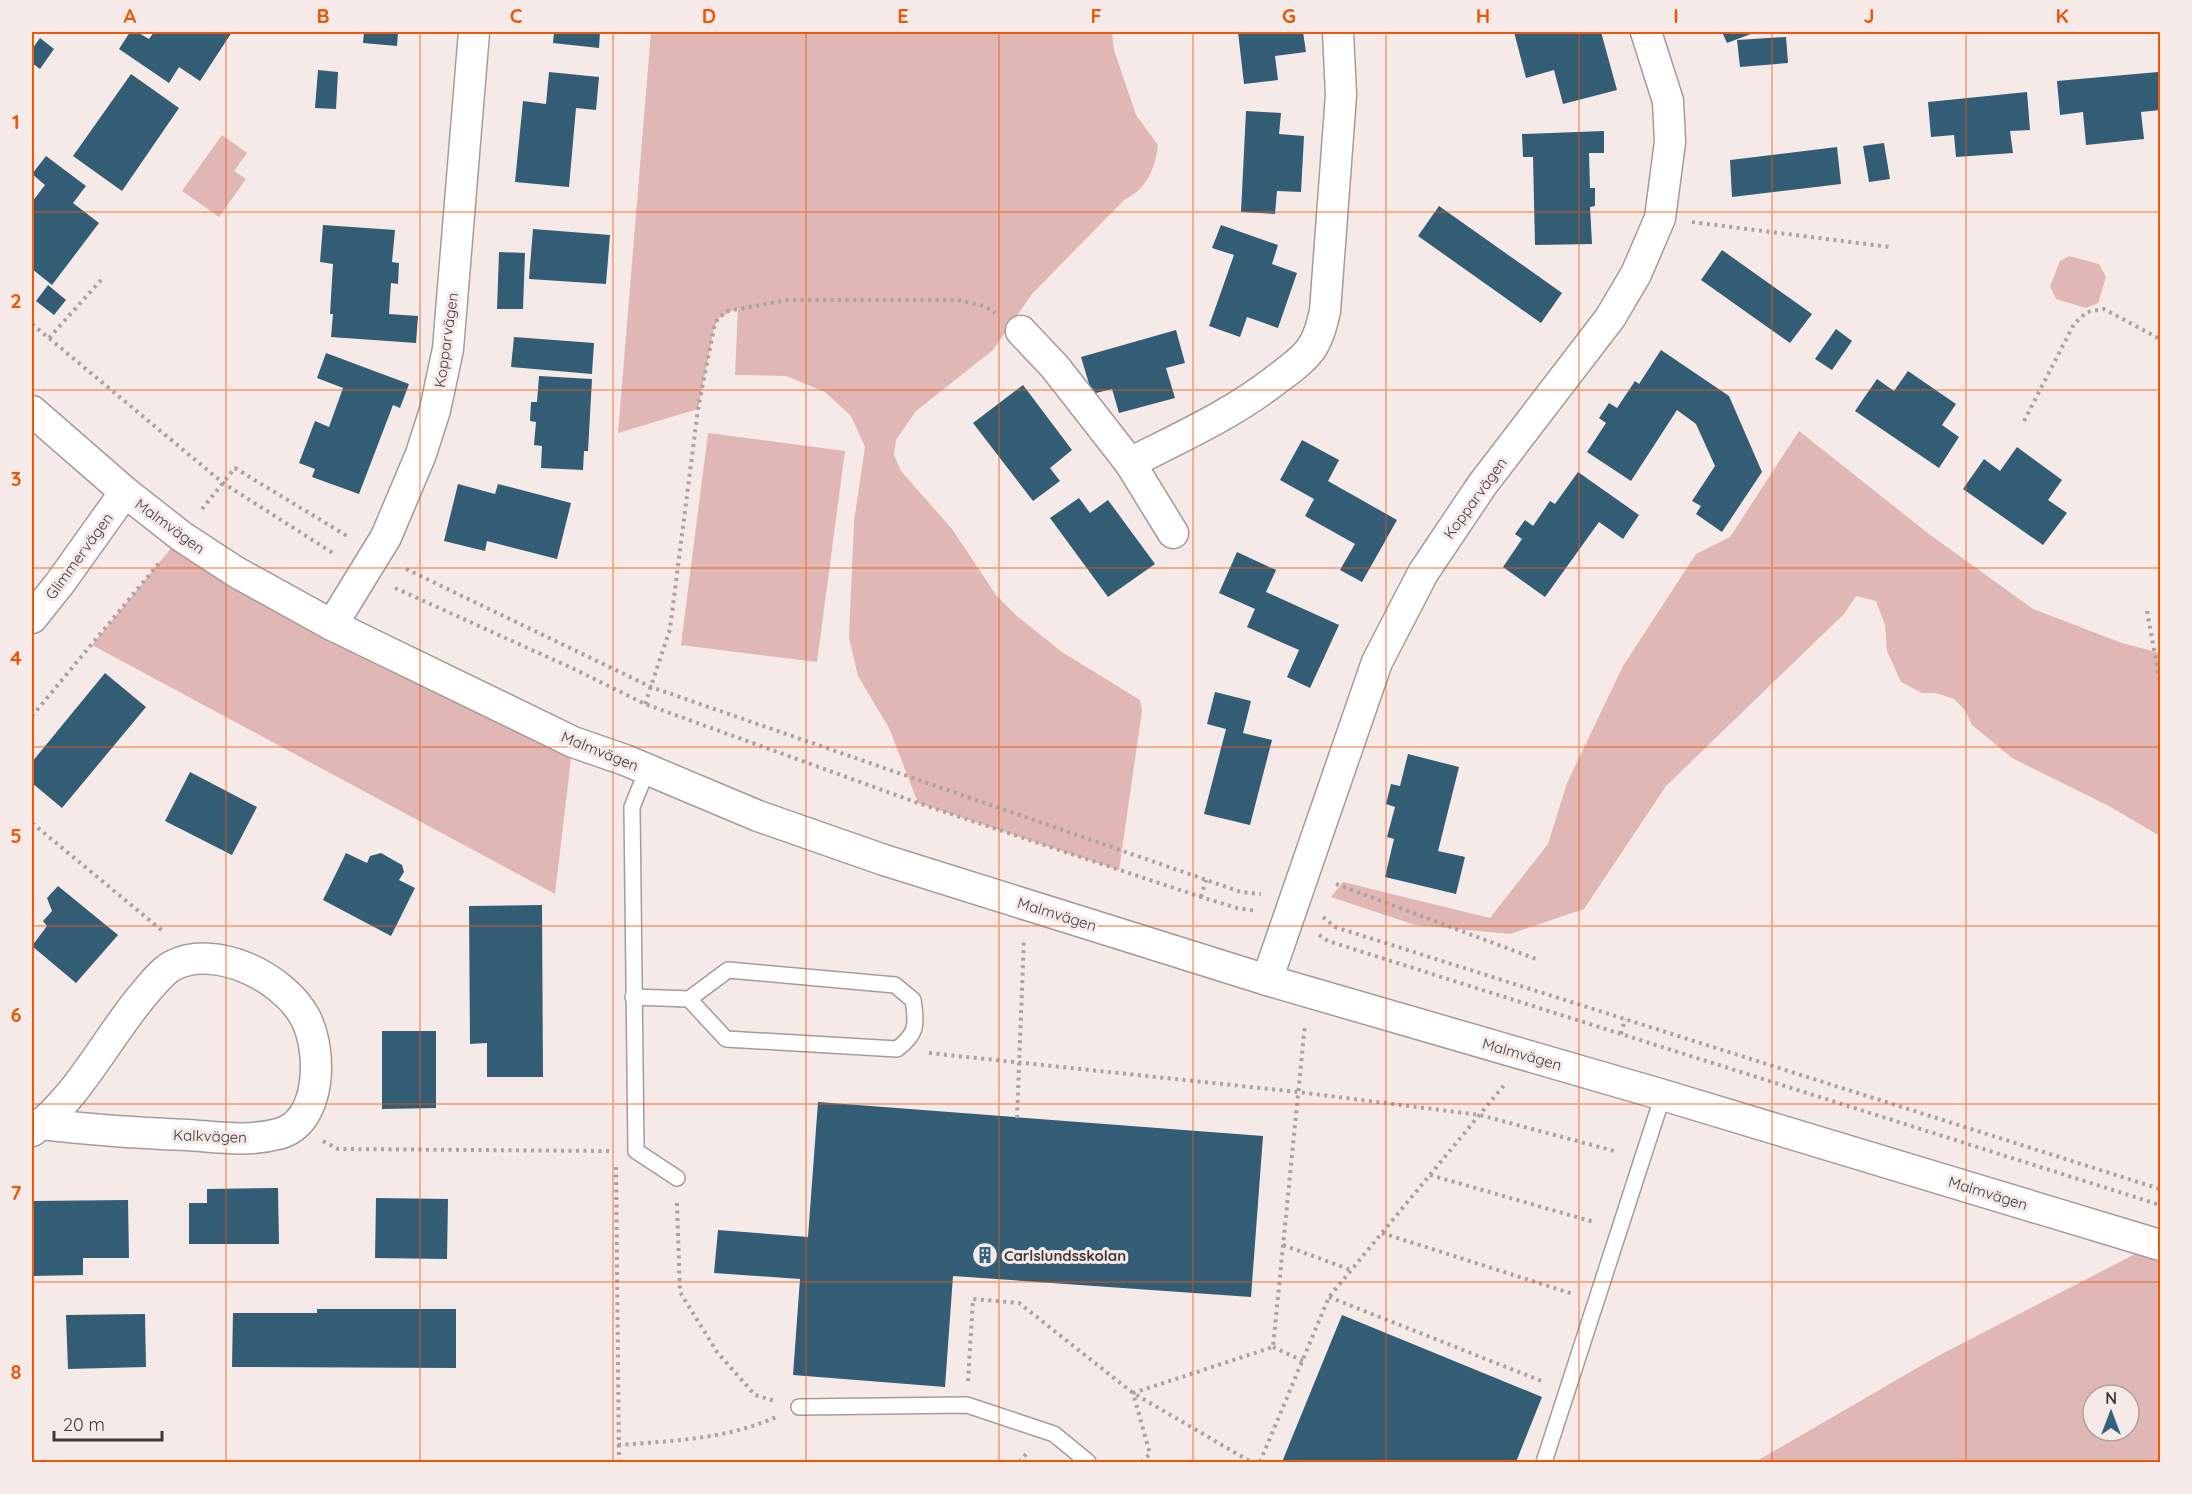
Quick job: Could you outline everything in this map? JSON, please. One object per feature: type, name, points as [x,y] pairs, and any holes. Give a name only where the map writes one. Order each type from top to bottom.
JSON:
[{"type":"street","name":"Kopparvägen","points":[[332,625],[370,564],[421,454],[435,410],[448,349],[474,32]]},
{"type":"street","points":[[1130,463],[1240,407],[1298,363],[1311,349],[1320,332],[1330,258],[1341,95],[1338,32]]},
{"type":"street","name":"Kopparvägen","points":[[1268,980],[1377,662],[1423,573],[1482,485],[1610,318],[1636,274],[1660,218],[1670,142],[1668,101],[1646,32]]},
{"type":"street","points":[[1021,331],[1055,367],[1130,463],[1173,533]]},
{"type":"street","name":"Malmvägen","points":[[32,411],[125,492],[181,536],[236,572],[332,625],[573,742],[759,816],[884,860],[1268,980],[1663,1095],[2160,1245]]},
{"type":"street","name":"Glimmervägen","points":[[32,618],[60,584],[125,492]]},
{"type":"street","name":"Kalkvägen","points":[[193,959],[214,959],[246,969],[292,999],[305,1018],[314,1041],[315,1066],[307,1113],[296,1127],[278,1134],[243,1139],[37,1128],[83,1077],[153,984],[171,967],[193,959]]},
{"type":"lane","points":[[647,770],[632,807],[636,1151],[677,1178]]},
{"type":"lane","points":[[633,998],[689,999],[728,970],[895,985],[913,1000],[916,1020],[911,1038],[897,1049],[726,1039],[689,999]]},
{"type":"lane","points":[[1544,1462],[1663,1095]]},
{"type":"lane","points":[[799,1407],[967,1405],[1054,1434],[1088,1462]]},
{"type":"path","points":[[1660,218],[1890,247]]},
{"type":"path","points":[[49,338],[101,280]]},
{"type":"path","points":[[645,704],[670,629],[699,409],[714,328],[718,318],[738,308],[787,300],[957,300],[984,306],[1021,331]]},
{"type":"path","points":[[2024,420],[2074,324],[2087,312],[2104,309],[2160,339]]},
{"type":"path","points":[[32,324],[223,483],[370,564],[645,704],[918,802],[1201,897],[1291,911],[1314,909],[1335,927],[2160,1189]]},
{"type":"path","points":[[32,716],[235,468],[370,564],[651,687],[1240,892],[1267,894],[1328,941],[2160,1205]]},
{"type":"path","points":[[2147,611],[2160,682]]},
{"type":"path","points":[[32,823],[159,927],[193,959]]},
{"type":"path","points":[[1305,873],[1536,959]]},
{"type":"path","points":[[1201,897],[1206,880]]},
{"type":"path","points":[[1017,1118],[1025,903]]},
{"type":"path","points":[[1272,1347],[1306,1013]]},
{"type":"path","points":[[1621,1034],[1625,1019]]},
{"type":"path","points":[[897,1049],[1480,1114],[1642,1159]]},
{"type":"path","points":[[1260,1462],[1329,1297],[1506,1082]]},
{"type":"path","points":[[338,1149],[615,1151]]},
{"type":"path","points":[[1430,1175],[1619,1230]]},
{"type":"path","points":[[677,1178],[680,1292],[717,1352],[755,1395],[799,1407]]},
{"type":"path","points":[[1382,1233],[1596,1302]]},
{"type":"path","points":[[1283,1245],[1352,1270]]},
{"type":"path","points":[[1329,1297],[1567,1392]]},
{"type":"path","points":[[967,1405],[973,1299],[1019,1303],[1133,1393],[1251,1462]]},
{"type":"path","points":[[1133,1393],[1272,1347],[1303,1361]]},
{"type":"path","points":[[1133,1393],[1150,1454],[1141,1462]]},
{"type":"path","points":[[618,1445],[687,1440],[749,1429],[799,1407]]},
{"type":"shaded area","points":[[651,32],[1112,32],[1114,50],[1136,115],[1158,145],[1152,170],[1139,190],[1124,200],[1032,294],[993,350],[916,411],[896,440],[894,455],[901,471],[952,529],[996,595],[1017,616],[1062,652],[1140,700],[1142,711],[1119,870],[918,803],[889,728],[858,676],[849,638],[854,521],[865,447],[851,416],[825,392],[786,376],[735,375],[738,308],[719,318],[714,328],[698,409],[618,433]]},
{"type":"shaded area","points":[[222,135],[247,153],[234,171],[246,179],[219,217],[182,191]]},
{"type":"shaded area","points":[[2069,256],[2099,264],[2106,277],[2098,303],[2086,308],[2056,299],[2050,286],[2060,261]]},
{"type":"shaded area","points":[[1799,431],[1929,534],[2033,609],[2122,643],[2160,653],[2160,836],[2107,805],[2012,758],[1972,725],[1965,710],[1954,699],[1936,693],[1922,693],[1901,682],[1887,651],[1885,625],[1876,601],[1856,596],[1844,614],[1666,786],[1584,909],[1510,934],[1415,925],[1331,897],[1343,882],[1490,918],[1548,844],[1567,783],[1623,666],[1696,554],[1730,537]]},
{"type":"shaded area","points":[[708,433],[845,451],[817,662],[681,645]]},
{"type":"shaded area","points":[[181,536],[573,742],[555,894],[92,645]]},
{"type":"shaded area","points":[[2160,1241],[2160,1462],[1755,1462],[1936,1357]]},
{"type":"building","points":[[130,32],[137,32],[149,39],[154,32],[232,32],[200,81],[179,67],[169,83],[119,49]]},
{"type":"building","points":[[364,32],[398,32],[397,46],[363,43]]},
{"type":"building","points":[[554,32],[600,32],[599,48],[553,43]]},
{"type":"building","points":[[1238,32],[1303,32],[1306,52],[1275,56],[1278,80],[1244,84]]},
{"type":"building","points":[[1514,32],[1601,32],[1617,90],[1563,104],[1554,70],[1526,78]]},
{"type":"building","points":[[1722,32],[1756,32],[1727,43]]},
{"type":"building","points":[[1786,37],[1788,63],[1740,67],[1737,40]]},
{"type":"building","points":[[40,38],[54,49],[40,69],[32,63],[32,49]]},
{"type":"building","points":[[318,70],[338,72],[336,109],[315,108]]},
{"type":"building","points":[[549,72],[599,77],[596,110],[576,108],[569,187],[515,182],[523,101],[546,104]]},
{"type":"building","points":[[2158,72],[2160,110],[2141,112],[2144,139],[2086,145],[2083,112],[2060,115],[2057,81]]},
{"type":"building","points":[[131,74],[179,108],[122,191],[73,156]]},
{"type":"building","points":[[2027,92],[2030,130],[2010,131],[2013,153],[1956,157],[1954,135],[1931,137],[1928,102]]},
{"type":"building","points":[[1246,111],[1281,113],[1279,134],[1304,136],[1301,192],[1277,191],[1275,214],[1241,212]]},
{"type":"building","points":[[1604,131],[1604,153],[1589,153],[1590,188],[1595,188],[1595,206],[1590,207],[1592,244],[1535,245],[1533,157],[1523,157],[1522,134]]},
{"type":"building","points":[[1884,143],[1890,179],[1869,182],[1863,146]]},
{"type":"building","points":[[1837,147],[1841,184],[1732,197],[1730,160]]},
{"type":"building","points":[[46,156],[86,186],[73,203],[99,223],[52,285],[32,269],[32,202],[45,185],[32,174]]},
{"type":"building","points":[[1439,206],[1562,293],[1541,323],[1418,236]]},
{"type":"building","points":[[323,225],[395,230],[392,262],[399,263],[398,284],[391,283],[389,314],[418,316],[416,343],[331,337],[333,264],[320,262]]},
{"type":"building","points":[[1221,225],[1278,245],[1272,264],[1297,273],[1278,328],[1247,317],[1240,337],[1209,326],[1234,255],[1212,248]]},
{"type":"building","points":[[533,229],[610,235],[606,284],[529,279]]},
{"type":"building","points":[[1722,250],[1812,314],[1790,343],[1701,280]]},
{"type":"building","points":[[499,252],[525,253],[523,309],[497,309]]},
{"type":"building","points":[[48,285],[66,300],[54,315],[36,301]]},
{"type":"building","points":[[1836,329],[1852,341],[1832,370],[1815,359]]},
{"type":"building","points":[[1176,330],[1185,363],[1166,368],[1175,398],[1119,413],[1112,389],[1092,394],[1081,357]]},
{"type":"building","points":[[514,337],[594,343],[592,374],[511,367]]},
{"type":"building","points":[[1661,350],[1729,396],[1762,472],[1722,532],[1696,514],[1701,506],[1692,501],[1715,466],[1696,424],[1677,410],[1631,481],[1587,452],[1606,423],[1599,418],[1609,403],[1617,408],[1635,381],[1639,384]]},
{"type":"building","points":[[326,353],[409,384],[400,408],[393,405],[359,494],[312,477],[315,469],[299,463],[315,421],[329,427],[343,388],[317,378]]},
{"type":"building","points":[[1908,371],[1956,404],[1942,425],[1959,437],[1939,468],[1855,411],[1877,379],[1894,391]]},
{"type":"building","points":[[539,376],[592,379],[588,451],[584,451],[583,470],[541,468],[542,446],[534,445],[536,422],[530,421],[531,402],[537,402]]},
{"type":"building","points":[[1023,385],[1072,450],[1050,468],[1060,481],[1033,501],[973,423]]},
{"type":"building","points":[[1302,440],[1339,460],[1328,481],[1397,520],[1362,582],[1340,570],[1355,544],[1305,516],[1314,499],[1280,480]]},
{"type":"building","points":[[2017,447],[2062,480],[2048,500],[2067,513],[2043,545],[1963,489],[1984,459],[2000,471]]},
{"type":"building","points":[[1578,472],[1639,515],[1623,539],[1599,522],[1545,597],[1503,567],[1522,539],[1515,534],[1525,520],[1533,526],[1550,501],[1555,504]]},
{"type":"building","points":[[458,484],[495,494],[498,484],[571,503],[557,559],[487,541],[485,551],[444,541]]},
{"type":"building","points":[[1079,498],[1090,513],[1108,500],[1155,564],[1108,597],[1050,518]]},
{"type":"building","points":[[1237,552],[1276,570],[1266,592],[1339,625],[1310,688],[1287,677],[1299,650],[1247,627],[1255,609],[1219,593]]},
{"type":"building","points":[[105,673],[146,707],[62,808],[32,783],[32,762]]},
{"type":"building","points":[[1215,692],[1251,701],[1243,733],[1272,740],[1250,825],[1204,814],[1226,729],[1207,724]]},
{"type":"building","points":[[1408,754],[1459,767],[1438,851],[1465,857],[1456,894],[1385,877],[1394,839],[1387,837],[1395,807],[1386,804],[1391,784],[1400,786]]},
{"type":"building","points":[[190,772],[257,807],[232,855],[165,821]]},
{"type":"building","points":[[346,853],[367,863],[370,856],[381,853],[402,865],[404,872],[399,880],[415,888],[391,936],[323,900]]},
{"type":"building","points":[[58,886],[118,935],[76,983],[32,946],[47,926],[43,921],[52,911],[47,898]]},
{"type":"building","points":[[542,905],[543,1077],[487,1077],[487,1043],[470,1044],[469,906]]},
{"type":"building","points":[[382,1031],[436,1031],[436,1108],[382,1109]]},
{"type":"building","name":"Carlslundsskolan","points":[[818,1102],[1263,1136],[1251,1297],[953,1276],[945,1387],[793,1375],[800,1279],[714,1273],[718,1230],[808,1237]]},
{"type":"building","points":[[278,1188],[279,1244],[189,1244],[189,1203],[207,1203],[207,1189]]},
{"type":"building","points":[[376,1198],[448,1199],[447,1259],[375,1258]]},
{"type":"building","points":[[128,1200],[129,1258],[83,1258],[83,1275],[32,1276],[32,1201]]},
{"type":"building","points":[[317,1309],[456,1309],[456,1368],[232,1367],[233,1313],[317,1313]]},
{"type":"building","points":[[145,1314],[146,1367],[68,1369],[66,1315]]},
{"type":"building","points":[[1342,1315],[1542,1397],[1516,1462],[1282,1462]]},
{"type":"place","name":"Carlslundsskolan","points":[[985,1255]]}]
